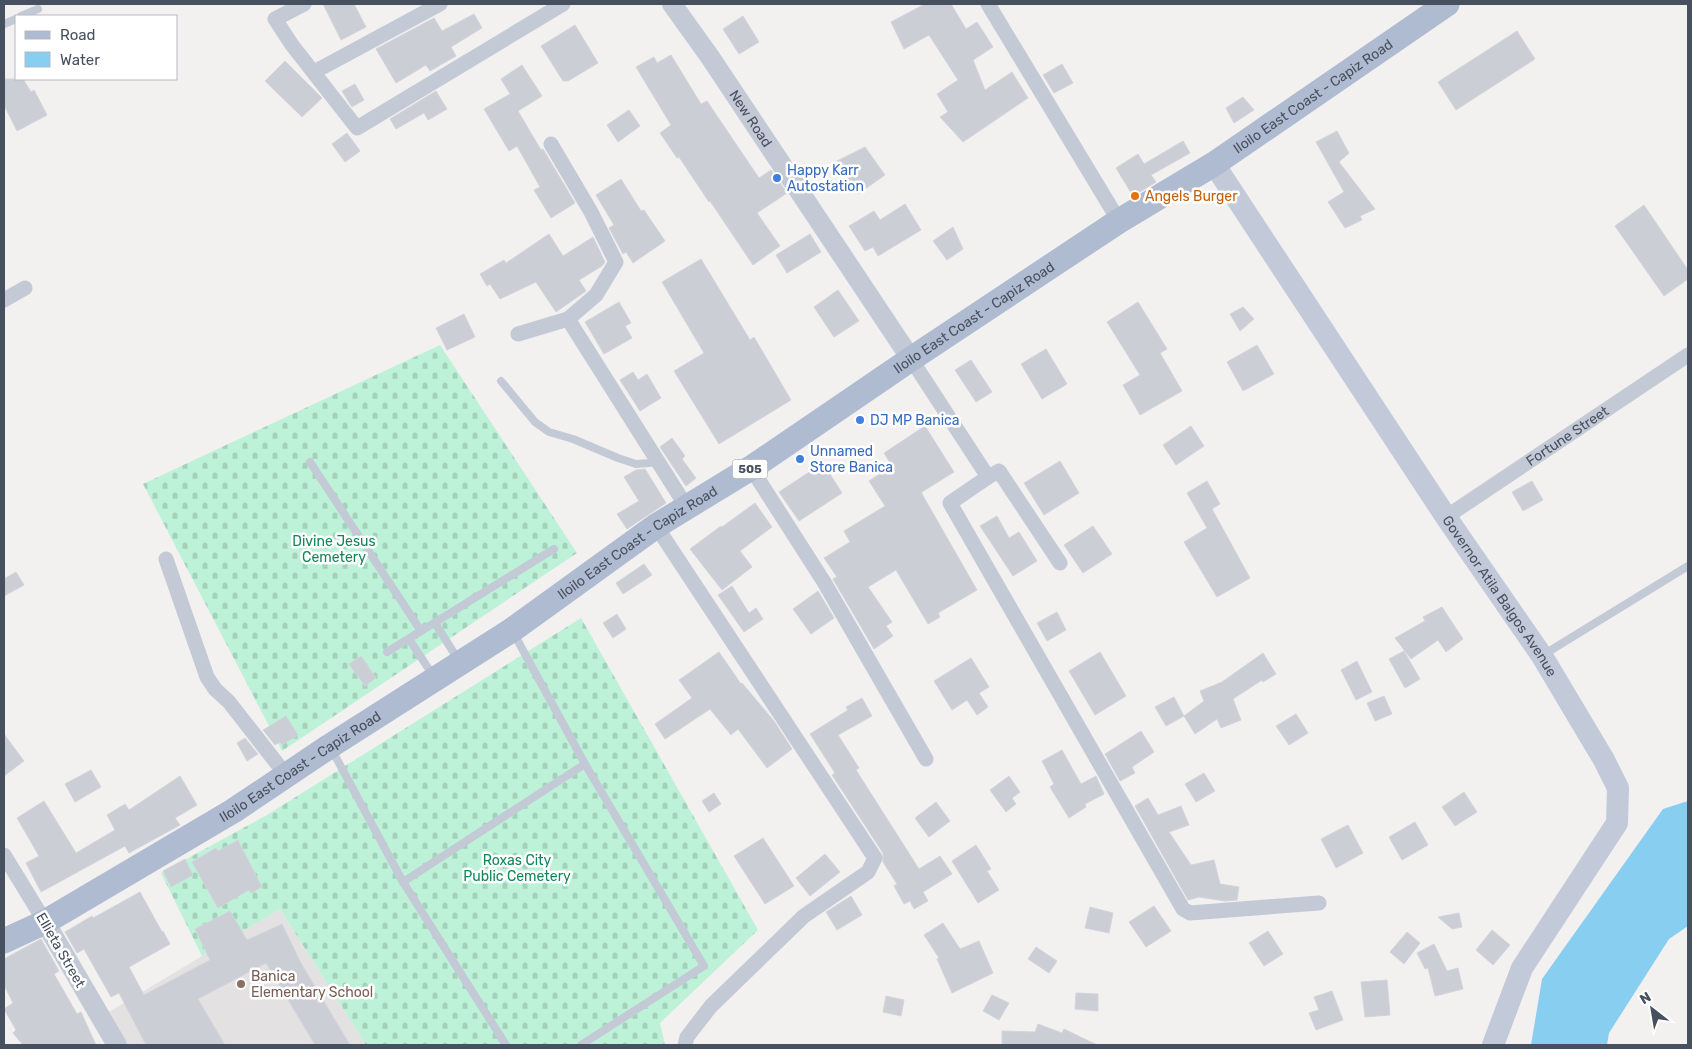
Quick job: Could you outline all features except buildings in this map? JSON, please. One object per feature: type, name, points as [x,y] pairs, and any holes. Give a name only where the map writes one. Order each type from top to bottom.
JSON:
[{"type":"main road","name":"Iloilo East Coast - Capiz Road","points":[[44,922],[233,811],[330,746],[512,630],[686,506],[751,468],[1119,221],[1214,164],[1436,7]]},
{"type":"main road","name":"Governor Atila Balgos Avenue","points":[[1214,164],[1446,516],[1542,656],[1604,760],[1618,788],[1617,823],[1522,968],[1494,1045]]},
{"type":"main road","name":"505","points":[[4,941],[44,922]]},
{"type":"street","points":[[304,4],[275,19],[292,45],[358,128],[563,4]]},
{"type":"street","points":[[314,72],[440,4]]},
{"type":"street","name":"New Road","points":[[672,4],[716,65],[911,359]]},
{"type":"street","points":[[988,4],[1119,221]]},
{"type":"street","points":[[518,334],[568,319],[596,295],[616,262],[591,212],[551,144]]},
{"type":"street","points":[[4,300],[25,288]]},
{"type":"street","points":[[568,319],[686,506]]},
{"type":"street","name":"Fortune Street","points":[[1446,516],[1688,355]]},
{"type":"street","points":[[911,359],[988,477]]},
{"type":"street","points":[[751,468],[824,582],[926,759]]},
{"type":"street","points":[[1060,563],[999,471],[950,503],[1182,909],[1190,913],[1319,903]]},
{"type":"street","points":[[656,526],[875,858],[868,872],[804,916],[711,1006],[687,1037],[685,1045]]},
{"type":"street","points":[[166,559],[207,677],[214,689],[229,702],[286,775]]},
{"type":"street","name":"Ellieta Street","points":[[4,855],[117,1045]]},
{"type":"lane","points":[[24,15],[38,9]]},
{"type":"lane","points":[[501,381],[535,422],[549,432],[573,439],[636,464],[658,461]]},
{"type":"lane","points":[[310,462],[421,631]]},
{"type":"lane","points":[[387,652],[554,549]]},
{"type":"lane","points":[[1542,656],[1688,566]]},
{"type":"lane","points":[[435,622],[460,663]]},
{"type":"lane","points":[[512,630],[584,764],[704,966],[581,1045]]},
{"type":"lane","points":[[409,639],[436,679]]},
{"type":"lane","points":[[330,746],[403,882],[506,1045]]},
{"type":"lane","points":[[403,882],[584,764]]},
{"type":"shaded area","name":"Banica Elementary School","points":[[280,909],[366,1045],[128,1045],[109,1012]]},
{"type":"green space","name":"Divine Jesus Cemetery","points":[[440,345],[577,553],[282,751],[143,484]]},
{"type":"green space","name":"Roxas City Public Cemetery","points":[[581,618],[758,930],[660,1023],[665,1045],[366,1045],[280,909],[202,956],[161,873],[267,815]]},
{"type":"water","points":[[1688,801],[1688,926],[1669,939],[1609,1033],[1607,1045],[1531,1045],[1542,979],[1663,809]]},
{"type":"place","name":"Happy Karr Autostation","points":[[777,178]]},
{"type":"place","name":"Angels Burger","points":[[1135,196]]},
{"type":"place","name":"DJ MP Banica","points":[[860,420]]},
{"type":"place","name":"Unnamed Store Banica","points":[[800,459]]},
{"type":"place","name":"Banica Elementary School","points":[[241,984]]}]
